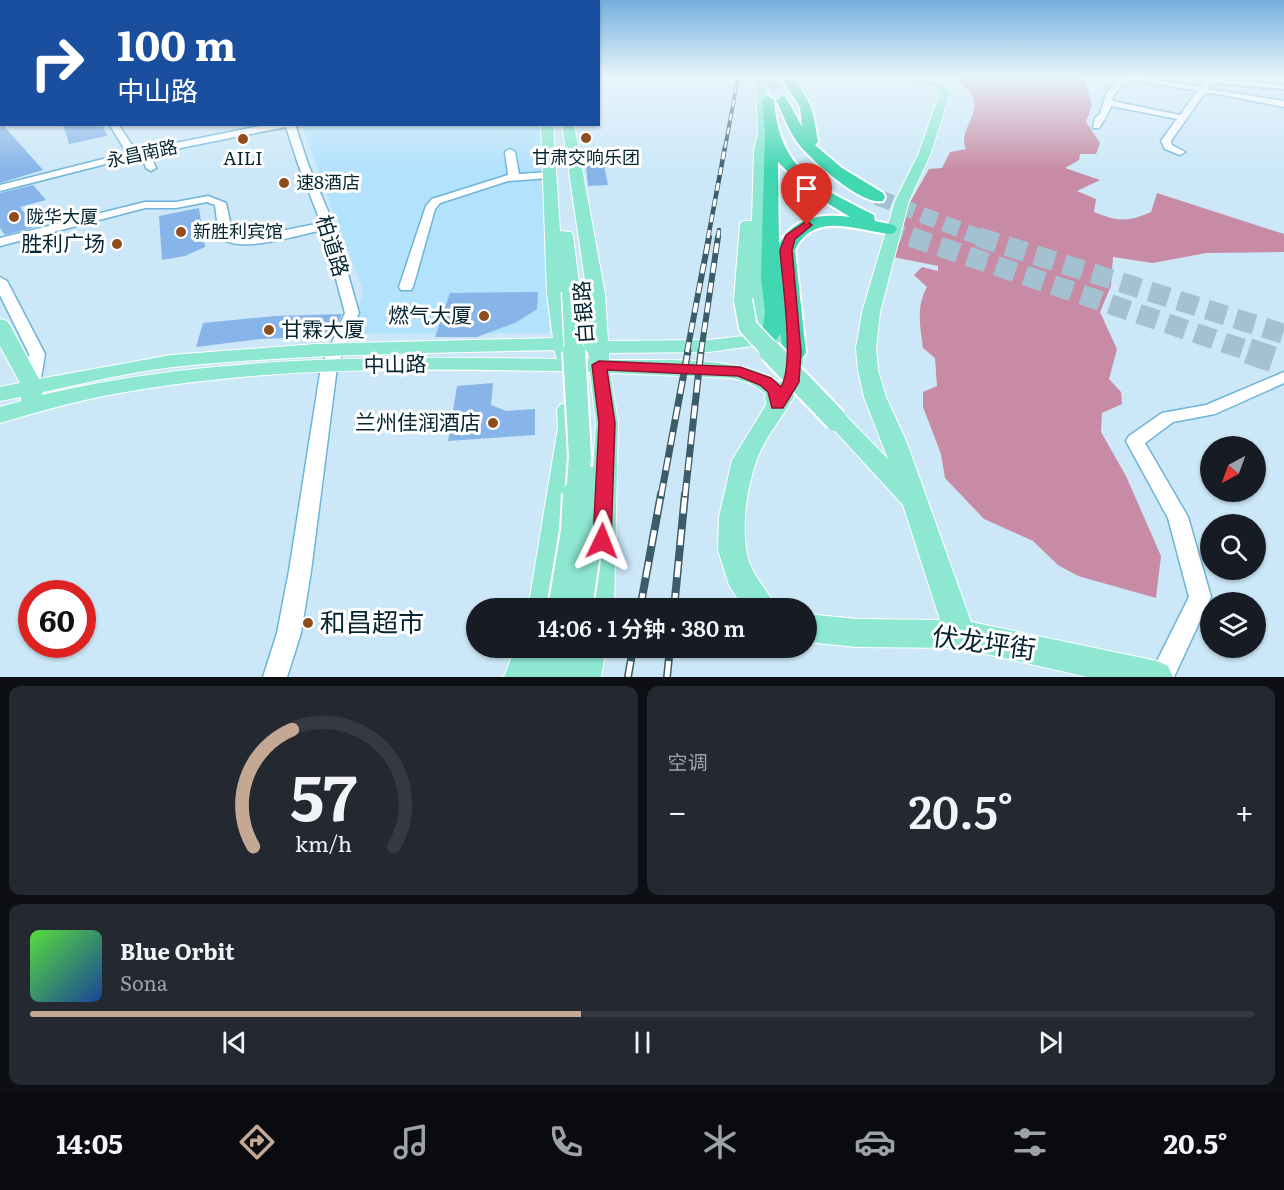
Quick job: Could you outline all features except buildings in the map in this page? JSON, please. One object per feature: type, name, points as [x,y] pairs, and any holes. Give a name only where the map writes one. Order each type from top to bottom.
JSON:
[{"type":"highway","points":[[765,340],[774,328],[776,312],[771,277],[770,241],[771,135],[767,117],[771,109]]},
{"type":"highway","points":[[781,109],[814,153],[835,172],[877,197]]},
{"type":"highway","points":[[806,109],[814,153]]},
{"type":"highway","points":[[771,135],[793,173],[845,207],[888,229],[849,221],[823,221],[807,225],[790,238],[786,250],[794,352]]},
{"type":"main road","points":[[763,109],[764,132],[760,152],[760,328],[765,340]]},
{"type":"main road","points":[[940,109],[924,155],[902,201],[871,312],[866,348],[868,370],[875,397],[917,503],[935,564],[960,634]]},
{"type":"main road","points":[[545,598],[569,427],[565,354],[556,294],[547,126]]},
{"type":"main road","name":"白银路","points":[[553,126],[571,292],[580,457],[575,531],[564,598]]},
{"type":"main road","name":"白银路","points":[[559,126],[584,292],[593,457],[589,531],[580,598]]},
{"type":"main road","points":[[568,126],[596,294],[599,356],[607,423],[599,598]]},
{"type":"main road","points":[[760,152],[757,155],[748,199],[743,300],[748,327],[917,503]]},
{"type":"main road","points":[[0,325],[32,396]]},
{"type":"main road","name":"中山路","points":[[599,356],[765,340],[781,336],[786,338],[794,352]]},
{"type":"main road","points":[[753,598],[743,585],[732,550],[732,517],[744,460],[791,382],[794,352]]},
{"type":"main road","name":"中山路","points":[[0,394],[32,396],[332,359],[565,354],[740,371],[766,382],[775,390],[777,404]]},
{"type":"main road","name":"中山路","points":[[0,415],[32,396]]},
{"type":"main road","name":"伏龙坪街","points":[[817,629],[857,633],[960,634],[1159,677]]},
{"type":"main road","points":[[520,677],[527,658]]},
{"type":"main road","points":[[550,677],[554,658]]},
{"type":"main road","points":[[568,677],[571,658]]},
{"type":"main road","points":[[585,677],[589,658]]},
{"type":"street","points":[[1096,126],[1099,117],[1104,115],[1106,109]]},
{"type":"street","points":[[1136,109],[1184,118]]},
{"type":"street","points":[[1180,152],[1168,147],[1166,141],[1190,109]]},
{"type":"street","points":[[114,126],[133,154]]},
{"type":"street","name":"永昌南路","points":[[0,189],[133,154],[278,126]]},
{"type":"street","name":"柏道路","points":[[275,677],[289,633],[332,359],[352,313],[328,225],[289,126]]},
{"type":"street","points":[[144,152],[151,168]]},
{"type":"street","points":[[510,152],[514,177]]},
{"type":"street","points":[[405,287],[430,208],[436,201],[514,177],[549,175]]},
{"type":"street","points":[[0,242],[135,207],[176,205],[208,199],[220,203],[225,236],[236,241],[245,242],[328,225]]},
{"type":"street","points":[[0,281],[38,354],[32,396]]},
{"type":"street","points":[[1159,677],[1200,597],[1179,517],[1135,441],[1168,417],[1209,410],[1284,376]]},
{"type":"shaded area","points":[[974,109],[1091,109],[1086,122],[1100,143],[1096,154],[1080,154],[1079,160],[1065,168],[1100,180],[1077,191],[1096,199],[1094,212],[1123,220],[1136,218],[1151,212],[1157,193],[1284,234],[1284,252],[1206,253],[1153,263],[1113,257],[1111,286],[1100,312],[1117,349],[1109,379],[1121,392],[1122,404],[1102,413],[1101,432],[1126,476],[1161,556],[1156,598],[1078,576],[1058,565],[1033,541],[984,519],[945,478],[941,454],[923,407],[923,392],[937,386],[935,358],[923,348],[921,332],[920,309],[927,287],[914,275],[922,267],[938,271],[938,266],[893,257],[908,206],[929,169],[942,168],[950,152],[966,149],[964,136]]},
{"type":"shaded area","points":[[302,126],[541,126],[549,333],[346,334],[364,294]]},
{"type":"tunnel","points":[[877,197],[980,238]]},
{"type":"tunnel","points":[[888,229],[916,238]]},
{"type":"tunnel","points":[[911,237],[1252,352]]},
{"type":"tunnel","points":[[980,238],[1284,334]]},
{"type":"tunnel","points":[[1248,351],[1284,363]]},
{"type":"railway","points":[[725,148],[732,109]]},
{"type":"railway","points":[[708,238],[725,147]]},
{"type":"railway","points":[[718,238],[719,230]]},
{"type":"railway","points":[[687,352],[709,237]]},
{"type":"railway","points":[[701,352],[718,237]]},
{"type":"railway","points":[[661,496],[688,351]]},
{"type":"railway","points":[[685,496],[701,351]]},
{"type":"railway","points":[[642,598],[661,494]]},
{"type":"railway","points":[[675,598],[685,494]]},
{"type":"railway","points":[[628,677],[631,658]]},
{"type":"railway","points":[[667,677],[669,658]]},
{"type":"place","name":"甘肃交响乐团","points":[[586,138]]},
{"type":"place","name":"AILI","points":[[243,139]]},
{"type":"place","name":"速8酒店","points":[[284,183]]},
{"type":"place","name":"陇华大厦","points":[[14,217]]},
{"type":"place","name":"新胜利宾馆","points":[[181,232]]},
{"type":"place","name":"胜利广场","points":[[117,244]]},
{"type":"place","name":"燃气大厦","points":[[484,316]]},
{"type":"place","name":"甘霖大厦","points":[[269,330]]},
{"type":"place","name":"兰州佳润酒店","points":[[493,423]]},
{"type":"place","name":"和昌超市","points":[[308,623]]},
{"type":"route","points":[[602,541],[607,423],[599,365],[740,371],[766,382],[775,390],[777,404],[791,382],[794,352],[786,250],[795,232],[807,225]]}]
